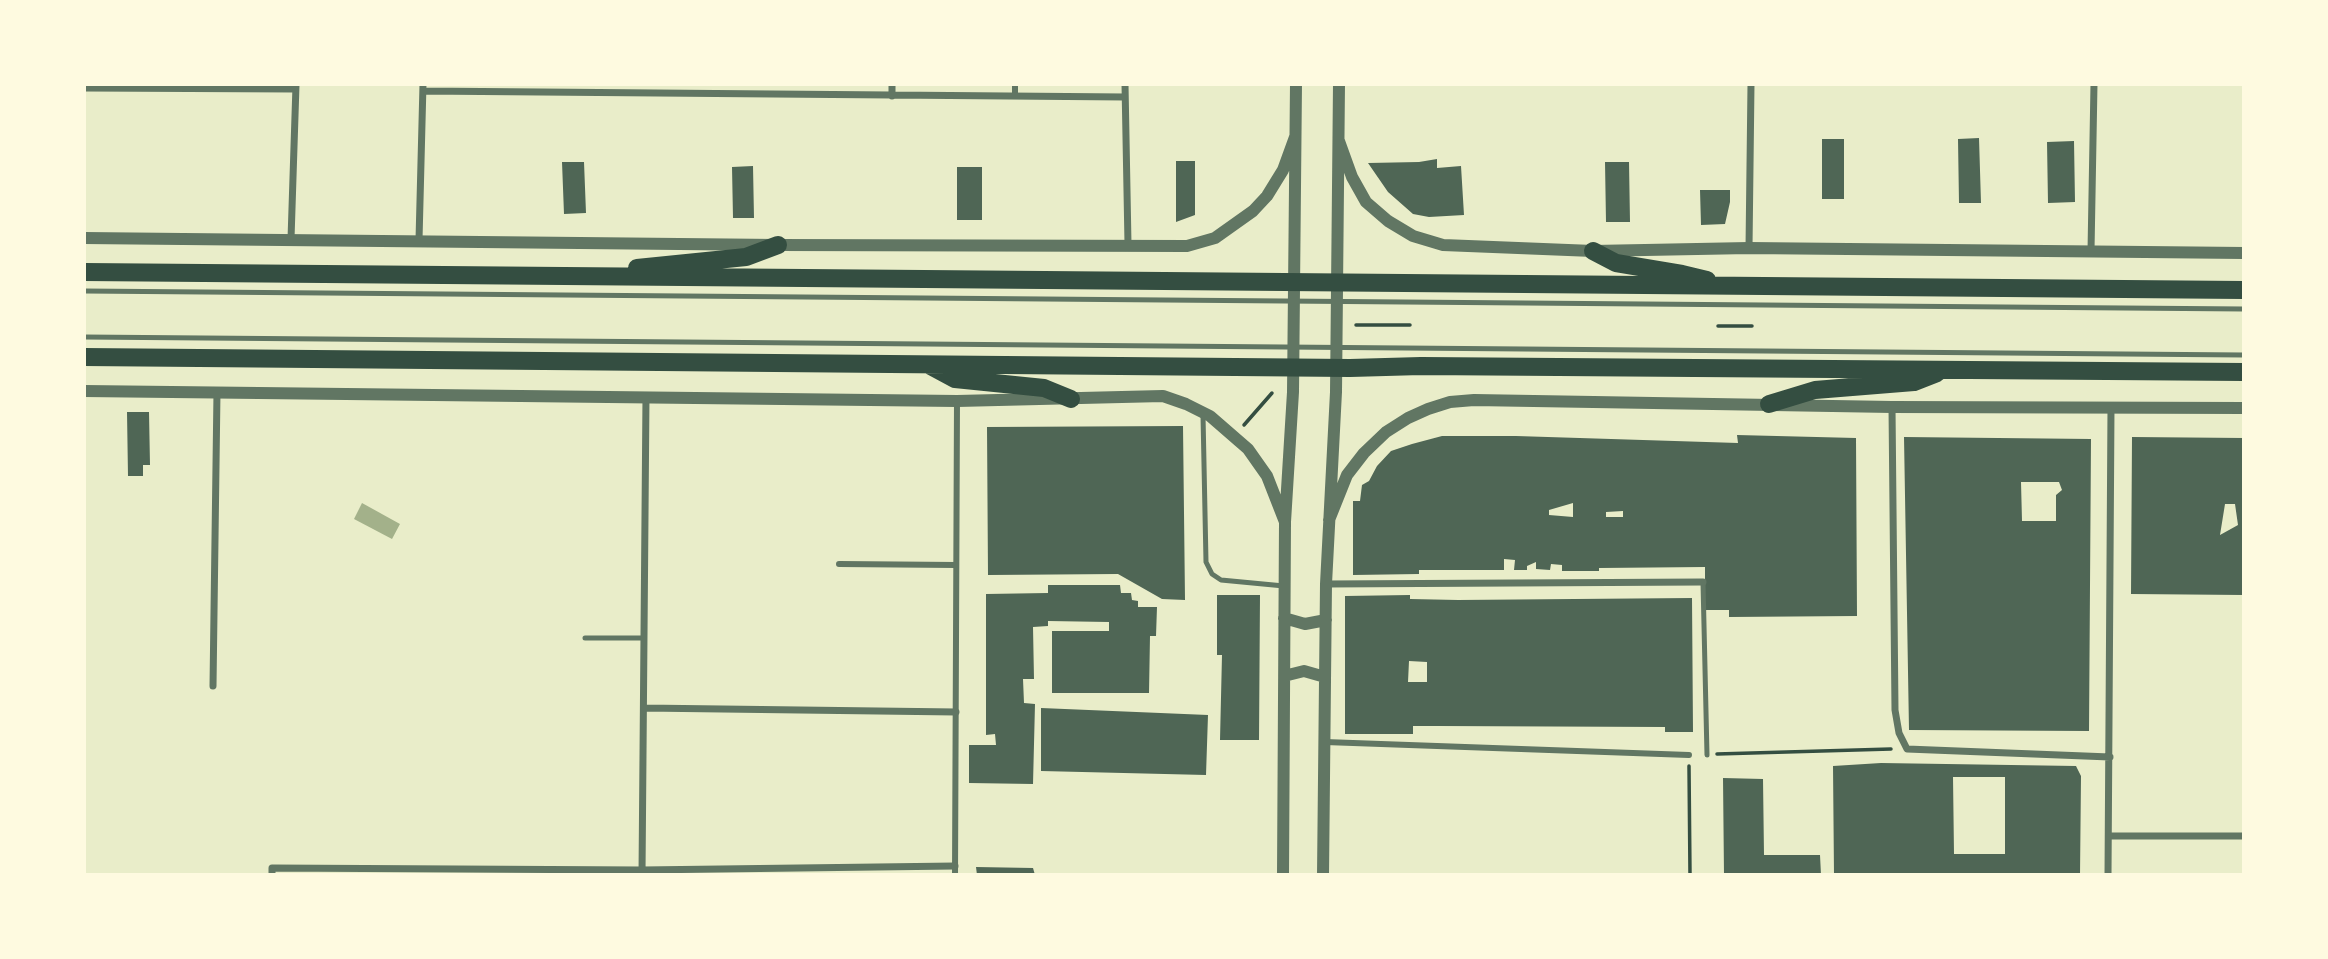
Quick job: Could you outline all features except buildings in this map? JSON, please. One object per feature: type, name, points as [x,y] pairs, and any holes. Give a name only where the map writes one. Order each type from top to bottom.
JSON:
[{"type":"main road","points":[[604,278],[622,270],[746,257],[778,245]]},
{"type":"main road","points":[[1593,251],[1616,263],[1682,274],[1731,287]]},
{"type":"main road","points":[[84,272],[1294,283],[1337,292],[1731,287],[2244,290]]},
{"type":"main road","points":[[84,357],[1293,368],[1421,366],[2244,372]]},
{"type":"main road","points":[[926,363],[956,379],[1044,388],[1071,399]]},
{"type":"main road","points":[[1769,404],[1815,390],[1914,382],[1947,369]]},
{"type":"street","points":[[892,84],[892,96]]},
{"type":"street","points":[[1015,84],[1015,96]]},
{"type":"street","points":[[1125,84],[1128,244]]},
{"type":"street","points":[[1283,875],[1285,522],[1293,368],[1296,84]]},
{"type":"street","points":[[1323,875],[1326,584],[1336,368],[1339,84]]},
{"type":"street","points":[[1749,248],[1751,84]]},
{"type":"street","points":[[2091,251],[2094,84]]},
{"type":"street","points":[[84,88],[295,86],[291,239]]},
{"type":"street","points":[[419,240],[423,88],[1125,97]]},
{"type":"street","points":[[84,238],[1187,246],[1215,238],[1244,219],[1267,196],[1283,170],[1295,137]]},
{"type":"street","points":[[1339,141],[1352,177],[1366,202],[1388,221],[1413,236],[1443,245],[1593,251],[1749,248],[2244,253]]},
{"type":"street","points":[[84,391],[957,401],[1163,396],[1202,412],[1235,435],[1267,476],[1285,522]]},
{"type":"street","points":[[213,686],[217,392]]},
{"type":"street","points":[[642,873],[646,396]]},
{"type":"street","points":[[1329,520],[1346,475],[1364,453],[1386,432],[1408,418],[1450,402],[1474,400],[1892,407],[2244,408]]},
{"type":"street","points":[[272,872],[955,871],[957,401]]},
{"type":"street","points":[[1892,407],[1895,710],[1899,733],[1907,748],[2110,757]]},
{"type":"street","points":[[2108,875],[2110,407]]},
{"type":"street","points":[[839,565],[956,565]]},
{"type":"street","points":[[1326,584],[1703,582]]},
{"type":"street","points":[[1284,618],[1305,624],[1326,620]]},
{"type":"street","points":[[1284,676],[1304,671],[1325,677]]},
{"type":"street","points":[[644,708],[956,712]]},
{"type":"street","points":[[1325,742],[1689,755]]},
{"type":"street","points":[[2110,836],[2244,836]]},
{"type":"lane","points":[[84,291],[1294,301],[1337,292],[2244,309]]},
{"type":"lane","points":[[84,337],[2244,355]]},
{"type":"lane","points":[[1202,412],[1206,562],[1212,574],[1221,580],[1284,586]]},
{"type":"lane","points":[[1703,582],[1707,755]]},
{"type":"lane","points":[[585,638],[645,638]]},
{"type":"path","points":[[1356,325],[1410,325]]},
{"type":"path","points":[[1718,327],[1752,327]]},
{"type":"path","points":[[1235,435],[1272,393]]},
{"type":"path","points":[[1707,755],[1907,748]]},
{"type":"path","points":[[1689,755],[1690,875]]},
{"type":"shaded area","points":[[362,503],[400,524],[392,539],[354,519]]}]
